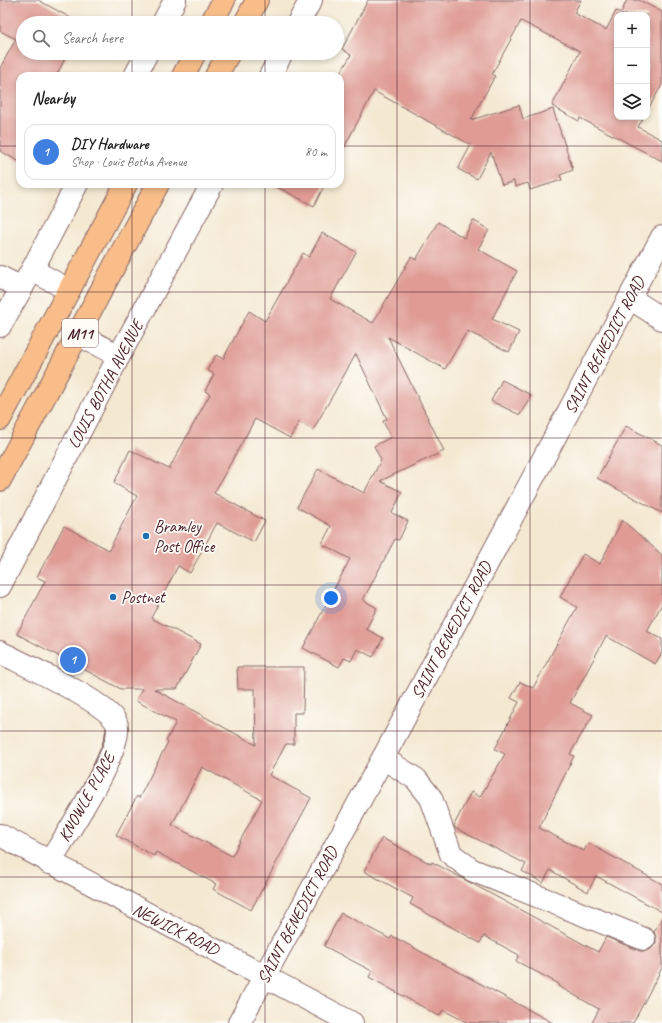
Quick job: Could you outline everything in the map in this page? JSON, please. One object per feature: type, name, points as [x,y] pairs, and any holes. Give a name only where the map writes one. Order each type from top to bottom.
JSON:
[{"type":"main road","points":[[215,16],[224,0]]},
{"type":"main road","points":[[249,16],[257,0]]},
{"type":"main road","points":[[185,72],[192,60]]},
{"type":"main road","points":[[218,72],[225,60]]},
{"type":"main road","name":"M11","points":[[0,419],[124,188]]},
{"type":"main road","name":"M11","points":[[0,480],[79,335],[156,188]]},
{"type":"street","points":[[167,16],[175,0]]},
{"type":"street","points":[[302,16],[311,0]]},
{"type":"street","points":[[136,72],[143,60]]},
{"type":"street","points":[[272,72],[278,60]]},
{"type":"street","points":[[0,326],[32,270],[75,188]]},
{"type":"street","name":"LOUIS BOTHA AVENUE","points":[[0,586],[119,356],[210,188]]},
{"type":"street","name":"SAINT BENEDICT ROAD","points":[[239,1023],[383,758],[662,237]]},
{"type":"street","points":[[32,270],[69,290]]},
{"type":"street","points":[[0,277],[22,288]]},
{"type":"street","points":[[630,298],[662,319]]},
{"type":"street","points":[[79,335],[119,356]]},
{"type":"street","name":"KNOWLE PLACE","points":[[0,652],[95,702],[110,713],[117,724],[118,735],[111,756],[49,863]]},
{"type":"street","points":[[383,758],[416,779],[431,798],[451,854],[472,870],[644,939]]},
{"type":"street","name":"NEWICK ROAD","points":[[0,835],[49,863],[264,975],[352,1023]]},
{"type":"building","points":[[0,0],[38,0],[67,16],[16,16],[16,39],[0,31]]},
{"type":"building","points":[[368,0],[581,0],[574,13],[606,30],[614,15],[614,120],[642,120],[638,127],[662,140],[662,161],[580,118],[579,121],[552,106],[580,51],[521,21],[492,74],[495,76],[471,120],[519,105],[523,119],[553,109],[573,170],[560,175],[562,180],[530,190],[528,183],[515,187],[514,181],[502,185],[491,152],[477,179],[458,169],[471,145],[374,91],[344,147],[344,72],[341,72],[351,55],[344,50],[344,45]]},
{"type":"building","points":[[627,0],[639,0],[662,12],[662,85],[650,106],[650,12],[621,12]]},
{"type":"building","points":[[16,39],[16,60],[64,60],[58,72],[16,72],[16,160],[0,151],[0,68]]},
{"type":"building","points":[[279,188],[323,188],[314,206]]},
{"type":"building","points":[[473,220],[489,230],[478,249],[517,271],[492,319],[519,332],[509,352],[467,331],[445,369],[388,337],[444,451],[380,481],[402,492],[392,513],[408,521],[399,540],[395,539],[363,600],[377,608],[366,629],[383,638],[373,657],[357,649],[351,661],[344,658],[339,667],[303,648],[350,559],[322,544],[331,526],[297,507],[318,469],[364,493],[381,460],[374,446],[391,437],[383,421],[387,419],[356,354],[313,430],[299,422],[290,438],[255,419],[214,493],[265,521],[254,542],[217,523],[190,573],[178,566],[151,618],[201,644],[177,689],[154,689],[256,745],[255,689],[238,689],[237,667],[304,667],[303,713],[294,713],[294,744],[286,744],[269,775],[311,798],[251,910],[213,889],[216,884],[156,852],[154,856],[116,835],[137,796],[139,798],[168,742],[166,741],[176,722],[136,701],[142,689],[121,689],[17,634],[45,581],[37,577],[64,526],[109,550],[137,496],[114,483],[130,450],[169,469],[210,394],[205,391],[214,374],[207,370],[216,355],[223,359],[249,311],[265,321],[303,253],[309,257],[322,233],[356,252],[330,299],[373,323],[411,257],[416,260],[438,222],[464,238]],"holes":[[[202,767],[262,800],[232,856],[172,825]]]},
{"type":"building","points":[[502,380],[531,395],[520,415],[491,401]]},
{"type":"building","points":[[626,426],[662,445],[662,513],[597,478]]},
{"type":"building","points":[[622,520],[662,555],[662,604],[647,631],[662,639],[662,653],[655,664],[606,636],[570,703],[593,715],[570,754],[574,756],[539,828],[584,851],[588,843],[662,884],[662,912],[596,876],[588,892],[550,870],[543,883],[522,871],[526,864],[455,828],[454,825],[471,792],[480,797],[505,754],[495,749],[519,702],[511,698],[520,682],[533,688],[577,607],[560,597],[583,554],[600,564]]},
{"type":"building","points":[[382,838],[431,864],[432,862],[598,952],[606,937],[640,951],[651,949],[656,943],[654,932],[662,917],[662,968],[633,1023],[592,1023],[599,1009],[558,986],[559,984],[516,961],[519,955],[484,936],[480,943],[410,904],[413,898],[364,871]]},
{"type":"building","points":[[341,913],[390,939],[392,936],[553,1023],[468,1023],[443,1010],[439,1016],[369,977],[372,971],[324,946]]},
{"type":"place","name":"Bramley Post Office","points":[[146,536]]},
{"type":"place","name":"Postnet","points":[[113,597]]},
{"type":"place","name":"DIY Hardware","points":[[73,660]]}]
